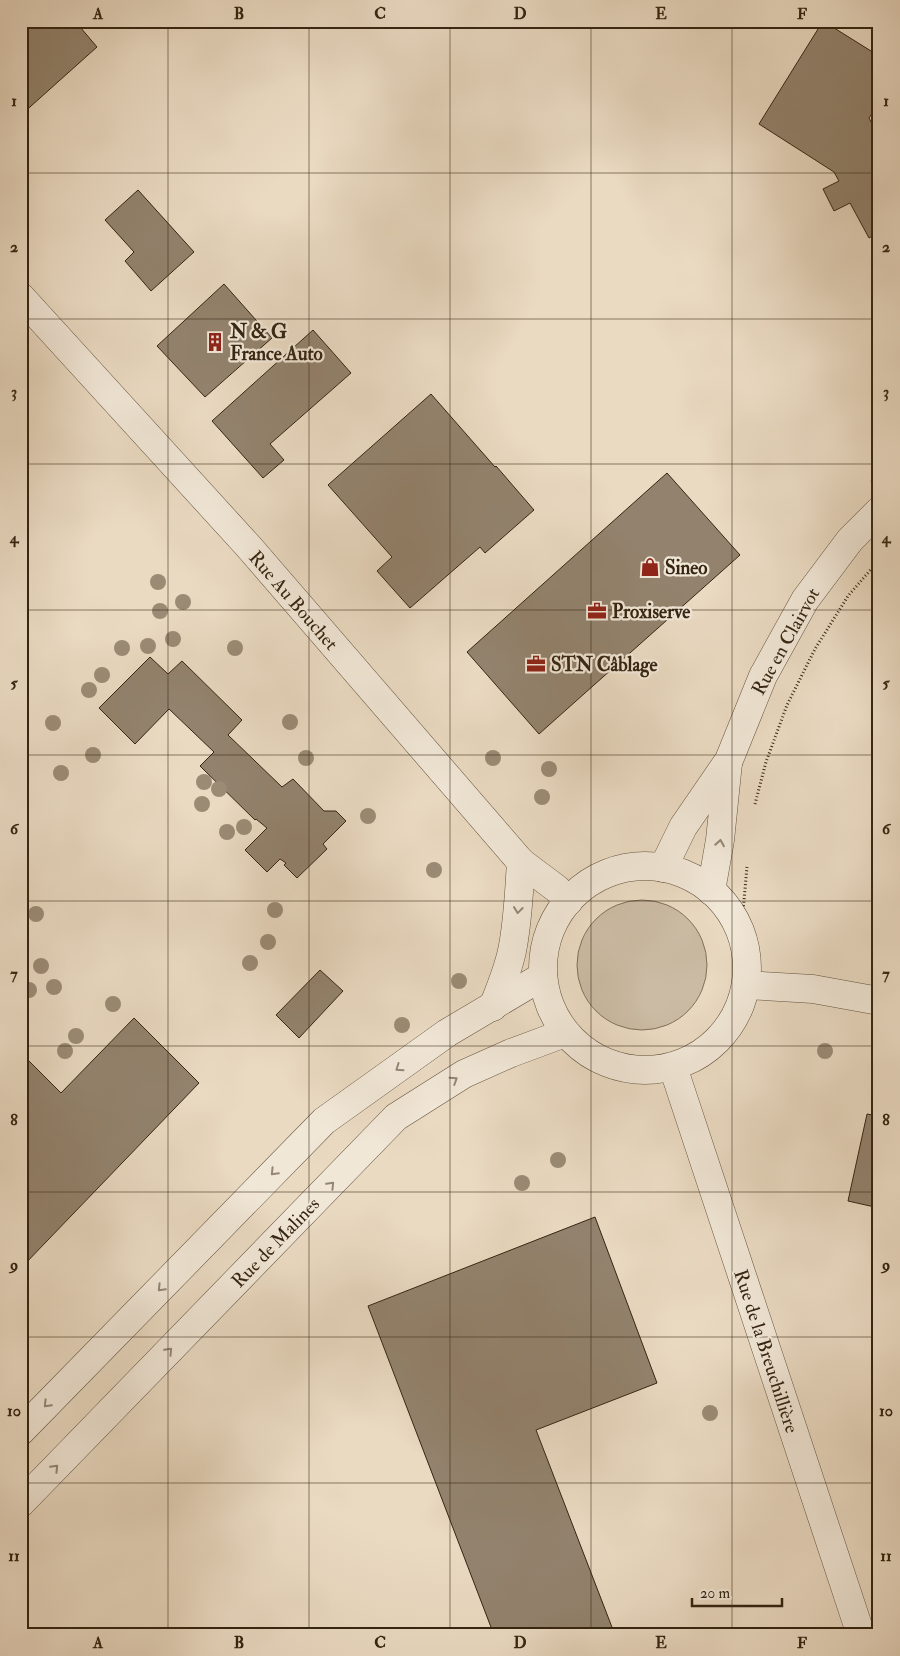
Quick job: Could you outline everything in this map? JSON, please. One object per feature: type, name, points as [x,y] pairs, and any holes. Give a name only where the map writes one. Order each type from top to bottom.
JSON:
[{"type":"street","name":"Rue Au Bouchet","points":[[21,296],[249,547],[521,862],[557,890],[568,902]]},
{"type":"street","name":"Rue en Clairvot","points":[[663,868],[683,827],[729,760],[763,676],[805,600],[850,540],[879,511]]},
{"type":"street","name":"Rue en Clairvot","points":[[711,891],[720,840],[729,760]]},
{"type":"street","points":[[493,1007],[512,952],[521,862]]},
{"type":"street","points":[[640,866],[663,868],[688,876],[711,891],[729,910],[741,934],[747,959],[746,985],[737,1012],[721,1036],[699,1055],[673,1067],[643,1071],[614,1066],[587,1053],[565,1033],[550,1006],[543,976],[544,949],[553,924],[568,902],[588,884],[613,871],[640,866]]},
{"type":"street","points":[[21,1431],[324,1121],[447,1033],[543,976]]},
{"type":"street","points":[[746,985],[813,989],[879,1001]]},
{"type":"street","name":"Rue de Malines","points":[[21,1503],[396,1118],[464,1074],[511,1053],[565,1033]]},
{"type":"street","name":"Rue de la Breuchillière","points":[[673,1067],[861,1635]]},
{"type":"path","points":[[753,813],[766,762],[787,705],[807,665],[848,596],[879,560]]},
{"type":"path","points":[[741,934],[748,859]]},
{"type":"shaded area","points":[[642,900],[655,901],[667,905],[688,919],[702,940],[706,952],[706,978],[702,990],[688,1011],[667,1025],[655,1029],[642,1030],[629,1029],[617,1025],[596,1011],[582,990],[578,978],[577,965],[578,952],[582,940],[596,919],[617,905],[629,901]]},
{"type":"building","points":[[21,21],[75,21],[97,47],[21,115]]},
{"type":"building","points":[[823,21],[879,56],[879,103],[869,118],[879,137],[879,232],[869,238],[850,203],[834,211],[823,189],[839,181],[834,172],[759,124]]},
{"type":"building","points":[[138,190],[194,252],[151,291],[125,261],[134,252],[105,220]]},
{"type":"building","name":"N & G France Auto","points":[[224,284],[272,338],[205,397],[157,346]]},
{"type":"building","points":[[313,330],[351,373],[270,444],[284,460],[263,478],[212,421]]},
{"type":"building","points":[[431,394],[534,510],[485,553],[480,547],[410,608],[377,571],[392,557],[328,485]]},
{"type":"building","points":[[667,473],[740,555],[539,734],[467,652]]},
{"type":"building","points":[[150,657],[168,674],[182,661],[242,720],[228,735],[282,787],[293,779],[324,811],[336,811],[346,821],[323,844],[327,849],[297,878],[284,865],[286,863],[280,859],[267,872],[245,850],[267,828],[255,820],[200,766],[214,752],[169,709],[135,744],[99,708]]},
{"type":"building","points":[[320,970],[343,991],[299,1038],[276,1015]]},
{"type":"building","points":[[134,1018],[199,1083],[21,1268],[21,1053],[61,1093]]},
{"type":"building","points":[[867,1114],[879,1116],[879,1208],[848,1201]]},
{"type":"building","points":[[595,1217],[657,1383],[536,1430],[615,1635],[494,1635],[368,1306]]},
{"type":"place","name":"N & G France Auto","points":[[215,342]]},
{"type":"place","name":"Sineo","points":[[650,567]]},
{"type":"place","name":"Proxiserve","points":[[597,611]]},
{"type":"place","name":"STN Câblage","points":[[536,664]]}]
